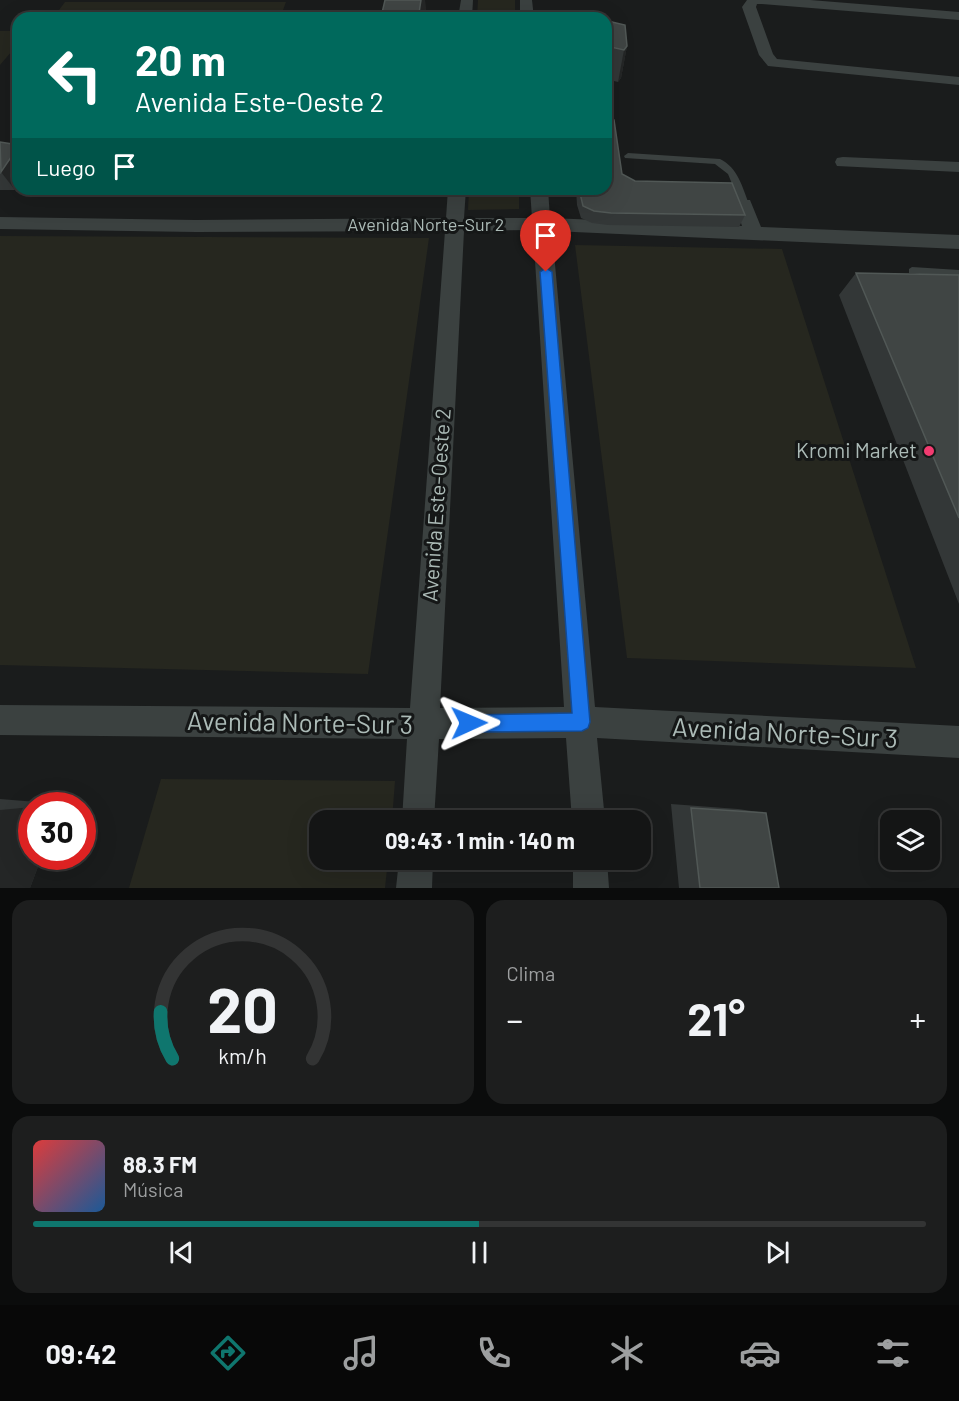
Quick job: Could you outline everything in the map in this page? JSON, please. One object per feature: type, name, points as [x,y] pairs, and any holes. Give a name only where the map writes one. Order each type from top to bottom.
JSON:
[{"type":"street","points":[[959,16],[762,0],[753,0],[749,8],[766,55],[773,63],[959,81]]},
{"type":"street","points":[[922,153],[959,154]]},
{"type":"street","points":[[843,162],[959,167]]},
{"type":"street","name":"Avenida Este-Oeste 2","points":[[419,810],[457,195]]},
{"type":"street","points":[[540,195],[587,810]]},
{"type":"street","points":[[744,204],[754,234]]},
{"type":"street","name":"Avenida Norte-Sur 2","points":[[0,224],[542,224],[959,242]]},
{"type":"street","name":"Avenida Norte-Sur 3","points":[[0,720],[423,724],[582,722],[959,742]]},
{"type":"street","points":[[414,888],[415,870]]},
{"type":"street","points":[[590,870],[591,888]]},
{"type":"lane","points":[[628,156],[717,161],[726,164],[732,171],[744,204]]},
{"type":"lane","points":[[912,271],[959,274]]},
{"type":"shaded area","points":[[478,0],[515,0],[515,12],[477,12]]},
{"type":"shaded area","points":[[65,2],[286,2],[282,12],[58,12]]},
{"type":"shaded area","points":[[0,31],[12,31],[12,51],[0,65]]},
{"type":"shaded area","points":[[469,195],[519,195],[519,209],[468,210]]},
{"type":"shaded area","points":[[0,236],[429,238],[368,674],[0,665]]},
{"type":"shaded area","points":[[575,245],[782,249],[916,668],[627,658]]},
{"type":"shaded area","points":[[161,779],[395,781],[393,810],[309,810],[309,870],[387,870],[385,888],[129,888]]},
{"type":"building","points":[[385,0],[421,0],[419,12],[382,12]]},
{"type":"building","points":[[612,22],[625,25],[627,46],[624,50],[612,47]]},
{"type":"building","points":[[612,120],[614,120],[622,174],[635,181],[732,183],[745,215],[611,213],[594,211],[583,206],[580,195],[612,195]]},
{"type":"building","points":[[0,142],[12,144],[12,156],[1,172]]},
{"type":"building","points":[[856,273],[959,275],[959,518]]},
{"type":"building","points":[[691,808],[766,813],[779,888],[700,888]]},
{"type":"place","name":"Kromi Market","points":[[929,451]]},
{"type":"route","points":[[469,723],[582,722],[546,272]]}]
